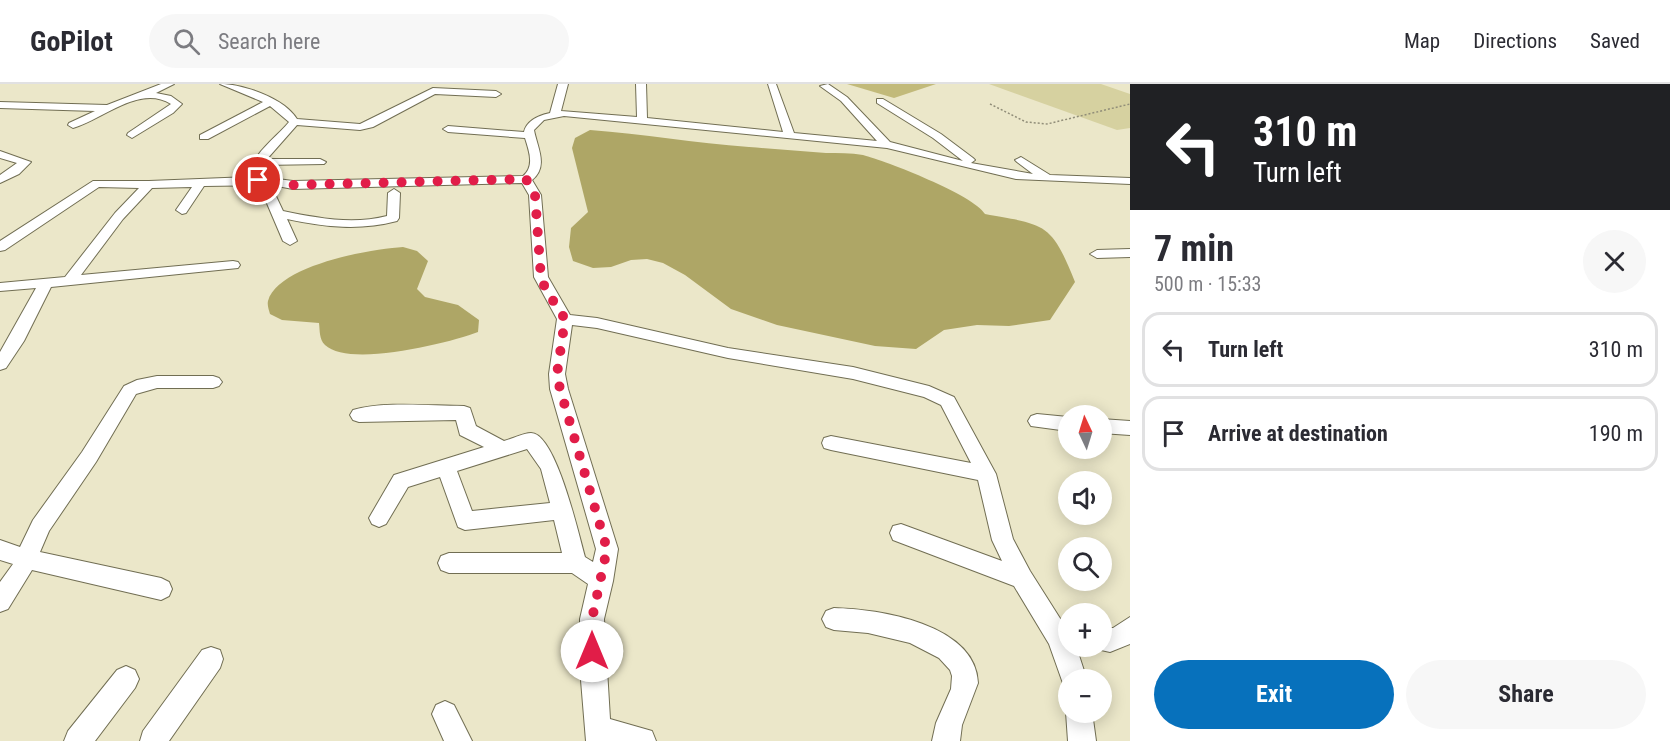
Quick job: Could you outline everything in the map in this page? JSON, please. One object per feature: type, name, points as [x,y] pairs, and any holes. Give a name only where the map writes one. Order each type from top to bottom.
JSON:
[{"type":"street","points":[[73,124],[169,84]]},
{"type":"street","points":[[225,84],[291,115],[294,122]]},
{"type":"street","points":[[555,114],[563,84]]},
{"type":"street","points":[[641,84],[642,120]]},
{"type":"street","points":[[772,84],[789,134]]},
{"type":"street","points":[[825,86],[844,99],[887,145]]},
{"type":"street","points":[[294,122],[360,127],[435,91],[496,93]]},
{"type":"street","points":[[132,135],[171,111],[177,104],[168,98],[145,93]]},
{"type":"street","points":[[880,101],[937,136],[982,170]]},
{"type":"street","points":[[204,137],[269,103]]},
{"type":"street","points":[[0,105],[108,108]]},
{"type":"street","points":[[0,248],[92,184],[149,185],[258,180],[293,185],[526,179],[533,174],[537,163],[529,129],[533,123],[555,114],[579,113],[887,145],[926,152],[982,170],[1047,179],[1130,181]]},
{"type":"street","points":[[258,180],[254,175],[260,162],[294,122]]},
{"type":"street","points":[[448,129],[529,135]]},
{"type":"street","points":[[0,154],[25,162],[21,168],[0,180]]},
{"type":"street","points":[[1021,159],[1047,179]]},
{"type":"street","points":[[260,162],[320,162]]},
{"type":"street","points":[[526,179],[535,195],[541,278],[565,319],[557,374],[563,404],[607,549],[602,581],[592,619],[592,668],[599,735],[642,741]]},
{"type":"street","points":[[182,210],[200,183]]},
{"type":"street","points":[[272,183],[269,194],[290,241]]},
{"type":"street","points":[[70,278],[119,216],[149,185]]},
{"type":"street","points":[[278,214],[332,224],[360,225],[382,222],[393,218],[394,193]]},
{"type":"street","points":[[1097,254],[1130,253]]},
{"type":"street","points":[[0,286],[233,265]]},
{"type":"street","points":[[0,364],[16,341],[46,282]]},
{"type":"street","points":[[565,319],[597,323],[729,353],[854,373],[942,397],[953,407],[986,474],[1003,540],[1023,578],[1058,630]]},
{"type":"street","points":[[0,601],[20,573],[40,526],[89,457],[130,390],[141,384],[213,382]]},
{"type":"street","points":[[359,415],[464,413],[467,430],[503,449]]},
{"type":"street","points":[[1037,421],[1058,423]]},
{"type":"street","points":[[1112,427],[1130,428]]},
{"type":"street","points":[[379,518],[401,481],[531,440],[550,467],[576,563]]},
{"type":"street","points":[[831,443],[986,474]]},
{"type":"street","points":[[446,467],[465,521],[561,512]]},
{"type":"street","points":[[900,533],[963,558],[1023,578]]},
{"type":"street","points":[[0,550],[25,559],[161,589]]},
{"type":"street","points":[[449,563],[576,563],[602,581]]},
{"type":"street","points":[[834,619],[854,618],[910,631],[934,640],[949,650],[963,665],[965,691],[949,723],[946,741]]},
{"type":"street","points":[[1112,640],[1122,637],[1130,628]]},
{"type":"street","points":[[157,740],[211,659]]},
{"type":"street","points":[[78,741],[126,679]]},
{"type":"street","points":[[446,714],[458,741]]},
{"type":"street","points":[[1081,723],[1083,741]]},
{"type":"path","points":[[990,104],[1026,122],[1047,123],[1130,104]]},
{"type":"shaded area","points":[[847,84],[936,84],[894,98]]},
{"type":"shaded area","points":[[989,84],[1101,84],[1130,94],[1130,128],[1117,130]]},
{"type":"shaded area","points":[[590,130],[729,145],[854,154],[874,158],[948,189],[978,206],[985,214],[1021,221],[1044,230],[1059,248],[1075,282],[1050,320],[1009,326],[977,325],[944,330],[916,349],[875,346],[777,325],[731,309],[685,275],[663,263],[647,259],[631,260],[611,267],[593,268],[573,261],[569,247],[571,228],[588,212],[572,148],[575,138]]},
{"type":"shaded area","points":[[403,247],[417,251],[428,261],[417,289],[425,297],[458,305],[479,320],[478,332],[423,347],[376,354],[355,354],[337,351],[325,345],[321,338],[319,323],[282,320],[270,314],[268,301],[275,288],[289,278],[327,261],[349,255]]},
{"type":"route","points":[[258,180],[293,185],[526,179],[532,187],[539,232],[538,268],[546,290],[562,312],[566,325],[557,374],[563,404],[607,549],[592,619],[592,651]]}]
